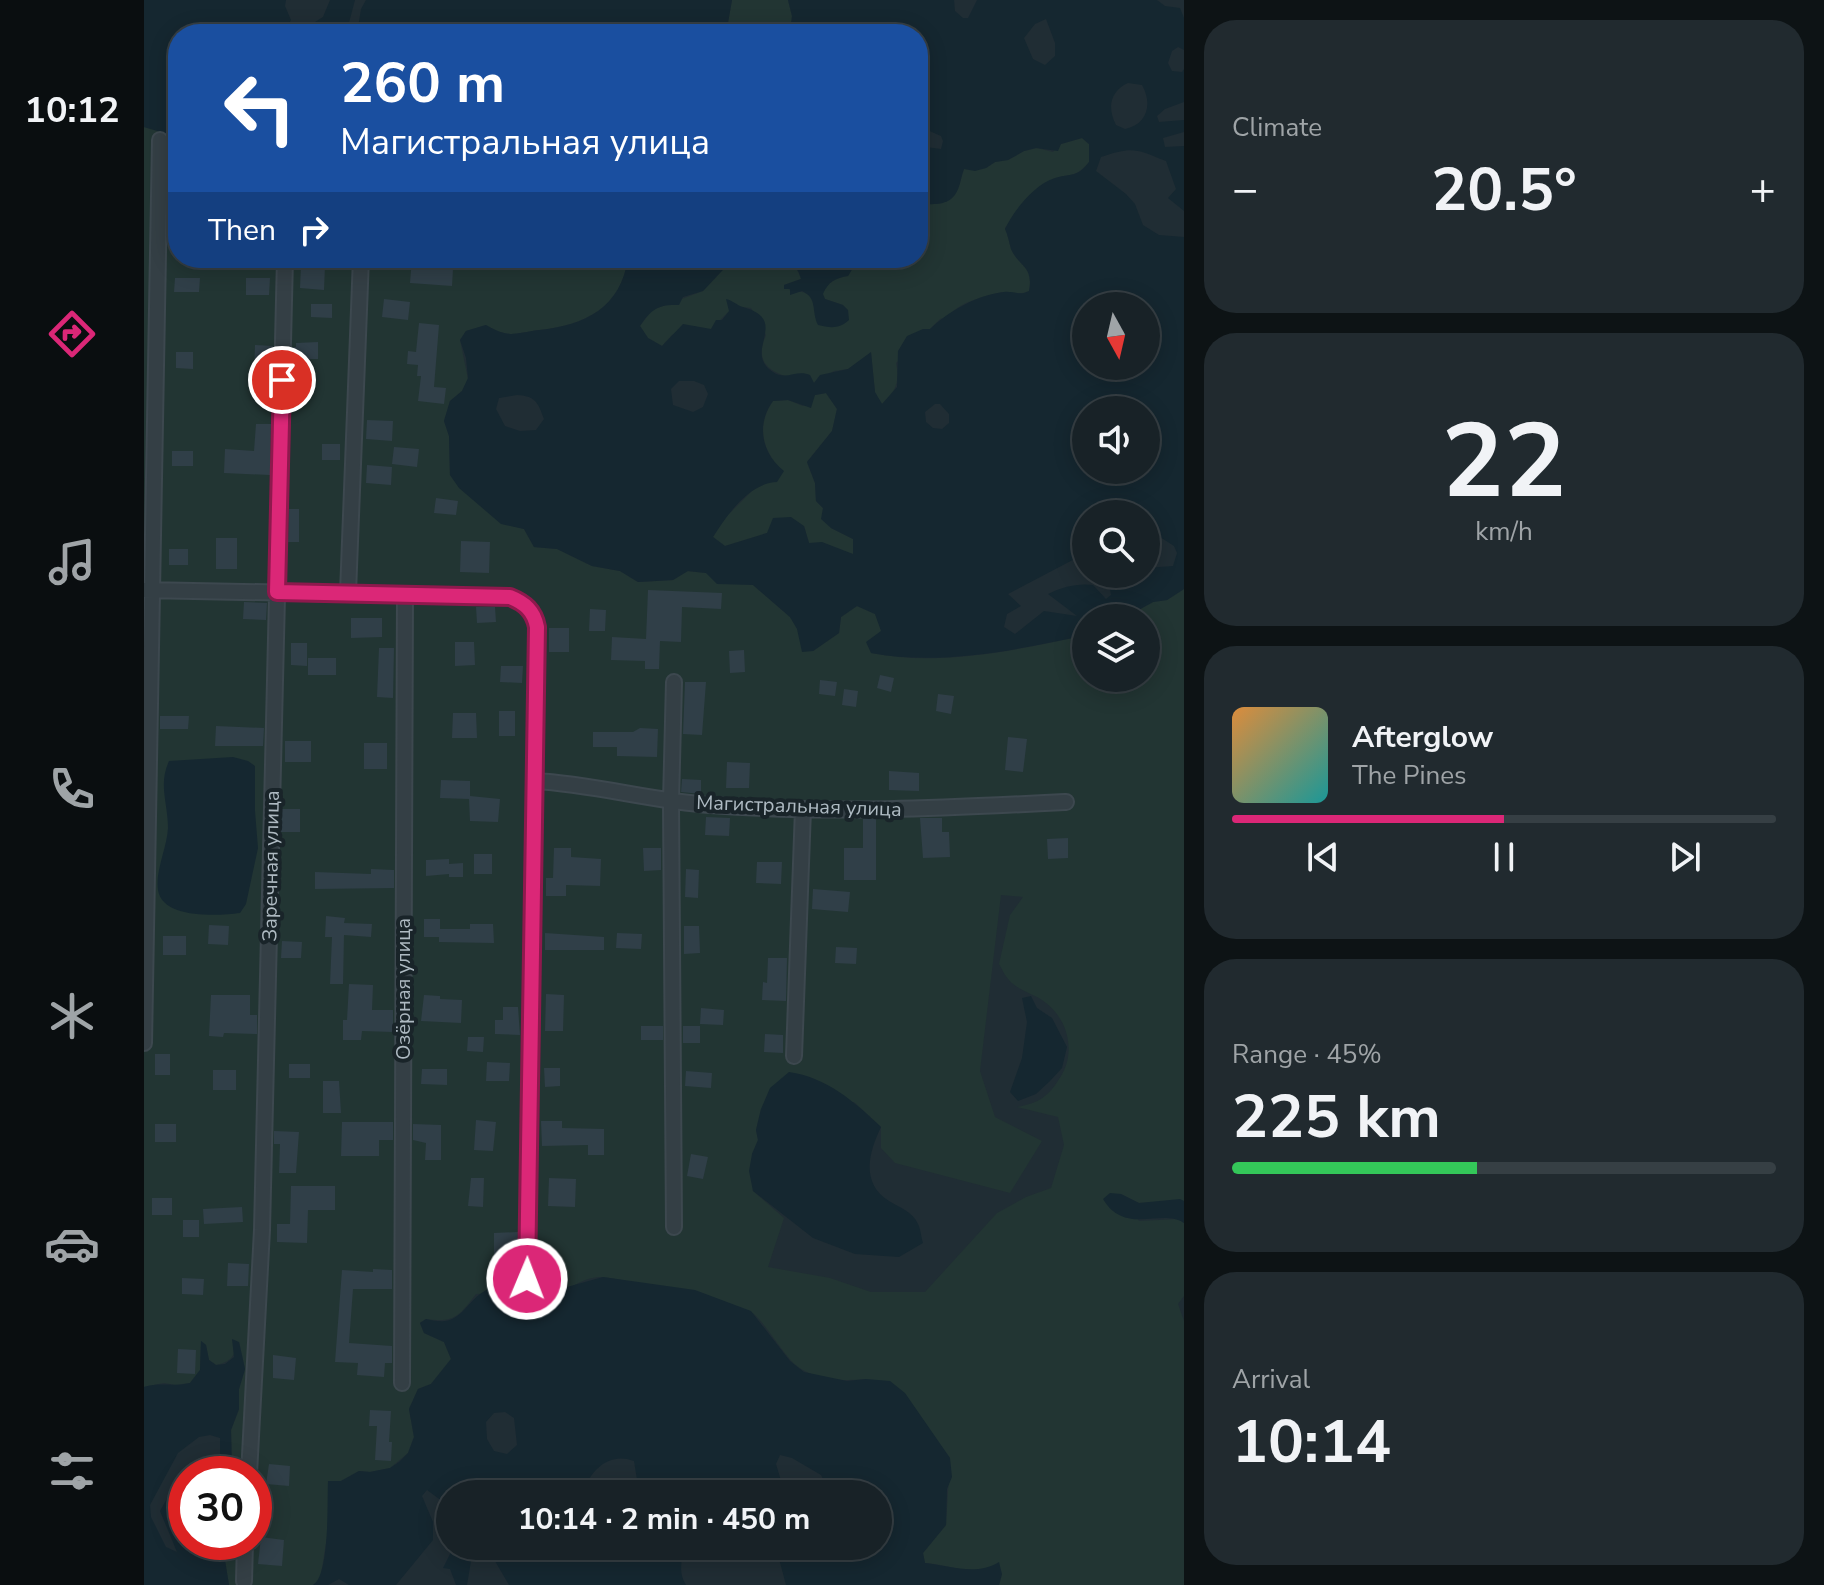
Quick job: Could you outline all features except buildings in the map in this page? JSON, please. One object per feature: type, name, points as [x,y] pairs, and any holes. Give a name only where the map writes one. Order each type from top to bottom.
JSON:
[{"type":"street","points":[[144,1043],[148,590],[160,140]]},
{"type":"street","name":"Заречная улица","points":[[250,1456],[262,1230],[285,268]]},
{"type":"street","points":[[348,593],[361,268]]},
{"type":"street","points":[[148,590],[510,597],[530,608],[537,627],[527,1279]]},
{"type":"street","name":"Озёрная улица","points":[[402,1383],[405,594]]},
{"type":"street","points":[[674,682],[671,802],[674,1227]]},
{"type":"street","name":"Магистральная улица","points":[[535,781],[586,785],[671,802],[803,809],[899,810],[1066,802]]},
{"type":"street","points":[[794,1056],[803,809]]},
{"type":"street","points":[[244,1581],[245,1560]]},
{"type":"green space","points":[[732,0],[788,0],[791,24],[728,24]]},
{"type":"green space","points":[[144,127],[168,134],[168,268],[626,268],[618,290],[598,311],[586,318],[556,328],[512,334],[486,325],[466,331],[460,340],[468,379],[462,391],[450,401],[444,421],[449,436],[450,475],[460,488],[501,523],[524,529],[534,547],[557,549],[592,566],[620,571],[638,582],[673,580],[687,571],[753,585],[790,617],[813,651],[839,633],[841,617],[857,606],[875,614],[882,631],[871,653],[925,658],[979,655],[1072,638],[1072,692],[1160,692],[1160,604],[1149,604],[1167,600],[1184,589],[1184,1201],[1139,1203],[1121,1194],[1139,1221],[1178,1219],[1184,1223],[1184,1296],[1178,1304],[1184,1321],[1184,1585],[999,1585],[1002,1574],[925,1563],[923,1553],[946,1525],[950,1458],[934,1439],[866,1379],[824,1378],[795,1365],[754,1314],[628,1281],[591,1278],[544,1301],[526,1292],[476,1294],[456,1316],[444,1320],[426,1319],[420,1323],[424,1333],[444,1342],[451,1359],[431,1384],[418,1389],[409,1409],[414,1437],[408,1453],[390,1468],[359,1471],[341,1481],[328,1530],[320,1581],[313,1585],[229,1585],[225,1560],[272,1560],[272,1456],[232,1456],[231,1430],[239,1409],[239,1389],[245,1369],[239,1342],[231,1358],[216,1365],[209,1360],[206,1345],[201,1341],[200,1370],[190,1383],[164,1383],[144,1387]],"holes":[[[1001,895],[1023,897],[1010,915],[999,964],[1013,984],[1054,1010],[1067,1037],[1066,1067],[1052,1089],[1038,1101],[1017,1107],[1058,1117],[1064,1145],[1051,1188],[997,1213],[925,1292],[871,1292],[830,1278],[768,1267],[784,1218],[753,1191],[752,1154],[758,1140],[756,1130],[761,1109],[854,1102],[881,1127],[881,1148],[895,1163],[1010,1193],[1042,1141],[995,1117],[980,1071]]]},
{"type":"green space","points":[[1082,138],[1089,144],[1089,162],[1075,174],[1043,185],[1005,228],[1014,255],[1028,271],[1029,291],[1002,292],[982,297],[940,319],[896,363],[896,386],[882,404],[875,393],[871,353],[848,369],[834,371],[814,383],[774,371],[763,358],[766,335],[751,308],[733,309],[711,329],[703,330],[695,326],[672,335],[662,346],[648,338],[640,326],[652,310],[703,291],[725,268],[795,268],[801,279],[784,285],[791,291],[807,294],[814,302],[843,305],[825,299],[822,294],[832,281],[848,276],[853,268],[928,268],[928,200],[958,189],[964,169],[986,168],[1037,148],[1053,152],[1061,144]]},
{"type":"green space","points":[[826,393],[837,409],[832,431],[807,462],[815,483],[816,501],[823,508],[831,528],[853,539],[853,554],[809,543],[804,526],[725,546],[713,537],[725,518],[752,491],[783,471],[770,455],[764,438],[764,419],[773,401],[788,400],[803,406],[815,395]]},
{"type":"water","points":[[144,0],[286,0],[285,6],[291,20],[289,24],[168,24],[168,134],[144,127]]},
{"type":"water","points":[[330,0],[355,0],[349,24],[312,24],[323,17]]},
{"type":"water","points":[[366,0],[732,0],[728,24],[359,24]]},
{"type":"water","points":[[788,0],[954,0],[955,11],[963,18],[968,18],[977,0],[1157,0],[1165,6],[1180,8],[1184,18],[1184,50],[1178,47],[1172,51],[1168,63],[1172,71],[1182,72],[1184,69],[1184,102],[1165,109],[1157,116],[1159,122],[1184,120],[1184,132],[1163,138],[1165,147],[1184,146],[1184,211],[1168,198],[1176,189],[1166,161],[1141,152],[1120,151],[1101,157],[1096,171],[1135,204],[1143,225],[1159,235],[1184,237],[1184,589],[1167,600],[1149,604],[1072,604],[1072,612],[1048,594],[1072,586],[1096,588],[1106,599],[1111,595],[1110,588],[1160,588],[1160,567],[1173,566],[1177,553],[1174,546],[1160,537],[1160,500],[1072,500],[1072,560],[1008,594],[1021,606],[1007,614],[1004,627],[1015,634],[1044,611],[1072,615],[1072,638],[1006,651],[952,657],[898,657],[871,653],[866,642],[881,631],[875,614],[857,606],[841,617],[839,633],[813,651],[802,652],[797,629],[790,617],[753,585],[717,584],[706,573],[688,571],[673,580],[638,582],[620,571],[592,566],[557,549],[534,547],[524,529],[501,524],[459,488],[450,475],[449,436],[444,421],[450,401],[462,391],[468,378],[460,340],[466,331],[486,325],[507,334],[572,324],[598,311],[609,301],[618,290],[626,268],[725,268],[703,291],[683,297],[679,305],[666,305],[648,315],[640,326],[648,338],[662,346],[683,324],[711,329],[716,320],[722,320],[729,311],[726,299],[757,313],[764,320],[766,328],[762,355],[765,364],[778,374],[810,375],[814,383],[820,375],[848,369],[871,352],[875,392],[882,404],[897,387],[898,351],[907,336],[930,329],[974,300],[1004,292],[1029,291],[1028,271],[1014,255],[1005,229],[1020,206],[1040,186],[1055,178],[1077,173],[1085,167],[1089,162],[1089,144],[1082,138],[1061,144],[1058,151],[1036,148],[986,168],[975,171],[964,169],[958,189],[951,199],[928,204],[928,147],[941,149],[943,141],[941,136],[928,130],[928,24],[791,24]],"holes":[[[1046,19],[1055,43],[1055,56],[1045,65],[1033,59],[1024,38],[1035,24]],[[1128,83],[1142,85],[1147,106],[1143,118],[1125,129],[1116,125],[1111,106],[1114,95]],[[679,381],[704,385],[708,394],[703,407],[693,412],[673,405],[671,389]],[[826,393],[837,409],[832,431],[807,462],[815,483],[816,501],[823,508],[821,519],[853,539],[853,554],[822,542],[809,543],[804,526],[791,517],[773,518],[767,533],[725,546],[713,537],[725,519],[748,494],[777,482],[784,471],[770,456],[764,438],[764,419],[773,401],[788,400],[811,408],[815,395]],[[528,397],[540,408],[544,419],[536,430],[520,431],[505,426],[496,409],[499,398]],[[940,404],[949,414],[949,423],[942,429],[933,428],[926,422],[925,412]]]},
{"type":"water","points":[[795,268],[853,268],[848,276],[832,281],[823,294],[825,299],[848,310],[849,320],[835,327],[818,325],[810,297],[802,291],[790,295],[790,289],[784,289],[784,285],[801,279]]},
{"type":"water","points":[[233,757],[255,766],[258,848],[246,904],[240,913],[205,915],[180,911],[169,906],[158,890],[168,828],[164,778],[169,761]]},
{"type":"water","points":[[1031,996],[1037,1008],[1052,1018],[1067,1047],[1062,1068],[1036,1094],[1018,1101],[1010,1092],[1022,1058],[1027,1022],[1022,998]]},
{"type":"water","points":[[789,1072],[828,1085],[881,1127],[871,1157],[874,1185],[880,1194],[913,1216],[923,1243],[899,1257],[855,1254],[813,1238],[753,1191],[749,1171],[758,1140],[756,1130],[761,1109],[770,1088]]},
{"type":"water","points":[[1110,1193],[1121,1194],[1139,1203],[1180,1199],[1184,1201],[1184,1223],[1175,1219],[1132,1219],[1122,1216],[1103,1199]]},
{"type":"water","points":[[603,1277],[695,1290],[751,1311],[790,1361],[804,1372],[847,1381],[890,1381],[905,1393],[950,1458],[952,1477],[947,1489],[946,1525],[923,1553],[925,1563],[972,1569],[999,1562],[1002,1574],[999,1585],[786,1585],[779,1560],[892,1560],[892,1480],[823,1480],[821,1475],[792,1458],[780,1455],[776,1464],[781,1480],[637,1480],[634,1461],[617,1459],[603,1464],[589,1480],[436,1480],[436,1497],[427,1490],[422,1496],[433,1522],[433,1540],[396,1585],[349,1585],[339,1579],[328,1585],[313,1585],[318,1579],[325,1554],[328,1481],[341,1481],[359,1471],[390,1468],[399,1462],[408,1453],[414,1437],[409,1409],[418,1389],[431,1384],[451,1359],[444,1342],[424,1333],[420,1323],[426,1319],[443,1321],[453,1318],[490,1288],[516,1287],[544,1301],[567,1287]],"holes":[[[505,1412],[514,1418],[517,1445],[507,1454],[494,1451],[487,1439],[486,1422],[494,1413]]]},
{"type":"water","points":[[232,1339],[239,1342],[245,1369],[239,1389],[239,1409],[231,1430],[232,1456],[220,1456],[220,1438],[210,1435],[199,1437],[176,1456],[168,1456],[168,1472],[150,1505],[151,1517],[168,1548],[168,1560],[225,1560],[229,1585],[144,1585],[144,1387],[190,1383],[200,1370],[201,1341],[206,1345],[209,1360],[216,1365],[225,1364],[234,1357]]},
{"type":"water","points":[[168,1497],[168,1530],[160,1511]]},
{"type":"water","points":[[447,1560],[473,1560],[467,1585],[456,1585],[450,1569],[443,1568]]},
{"type":"water","points":[[493,1560],[682,1560],[682,1576],[686,1585],[509,1585]]},
{"type":"route","points":[[282,380],[277,592],[510,597],[530,608],[535,617],[527,1279]]}]
